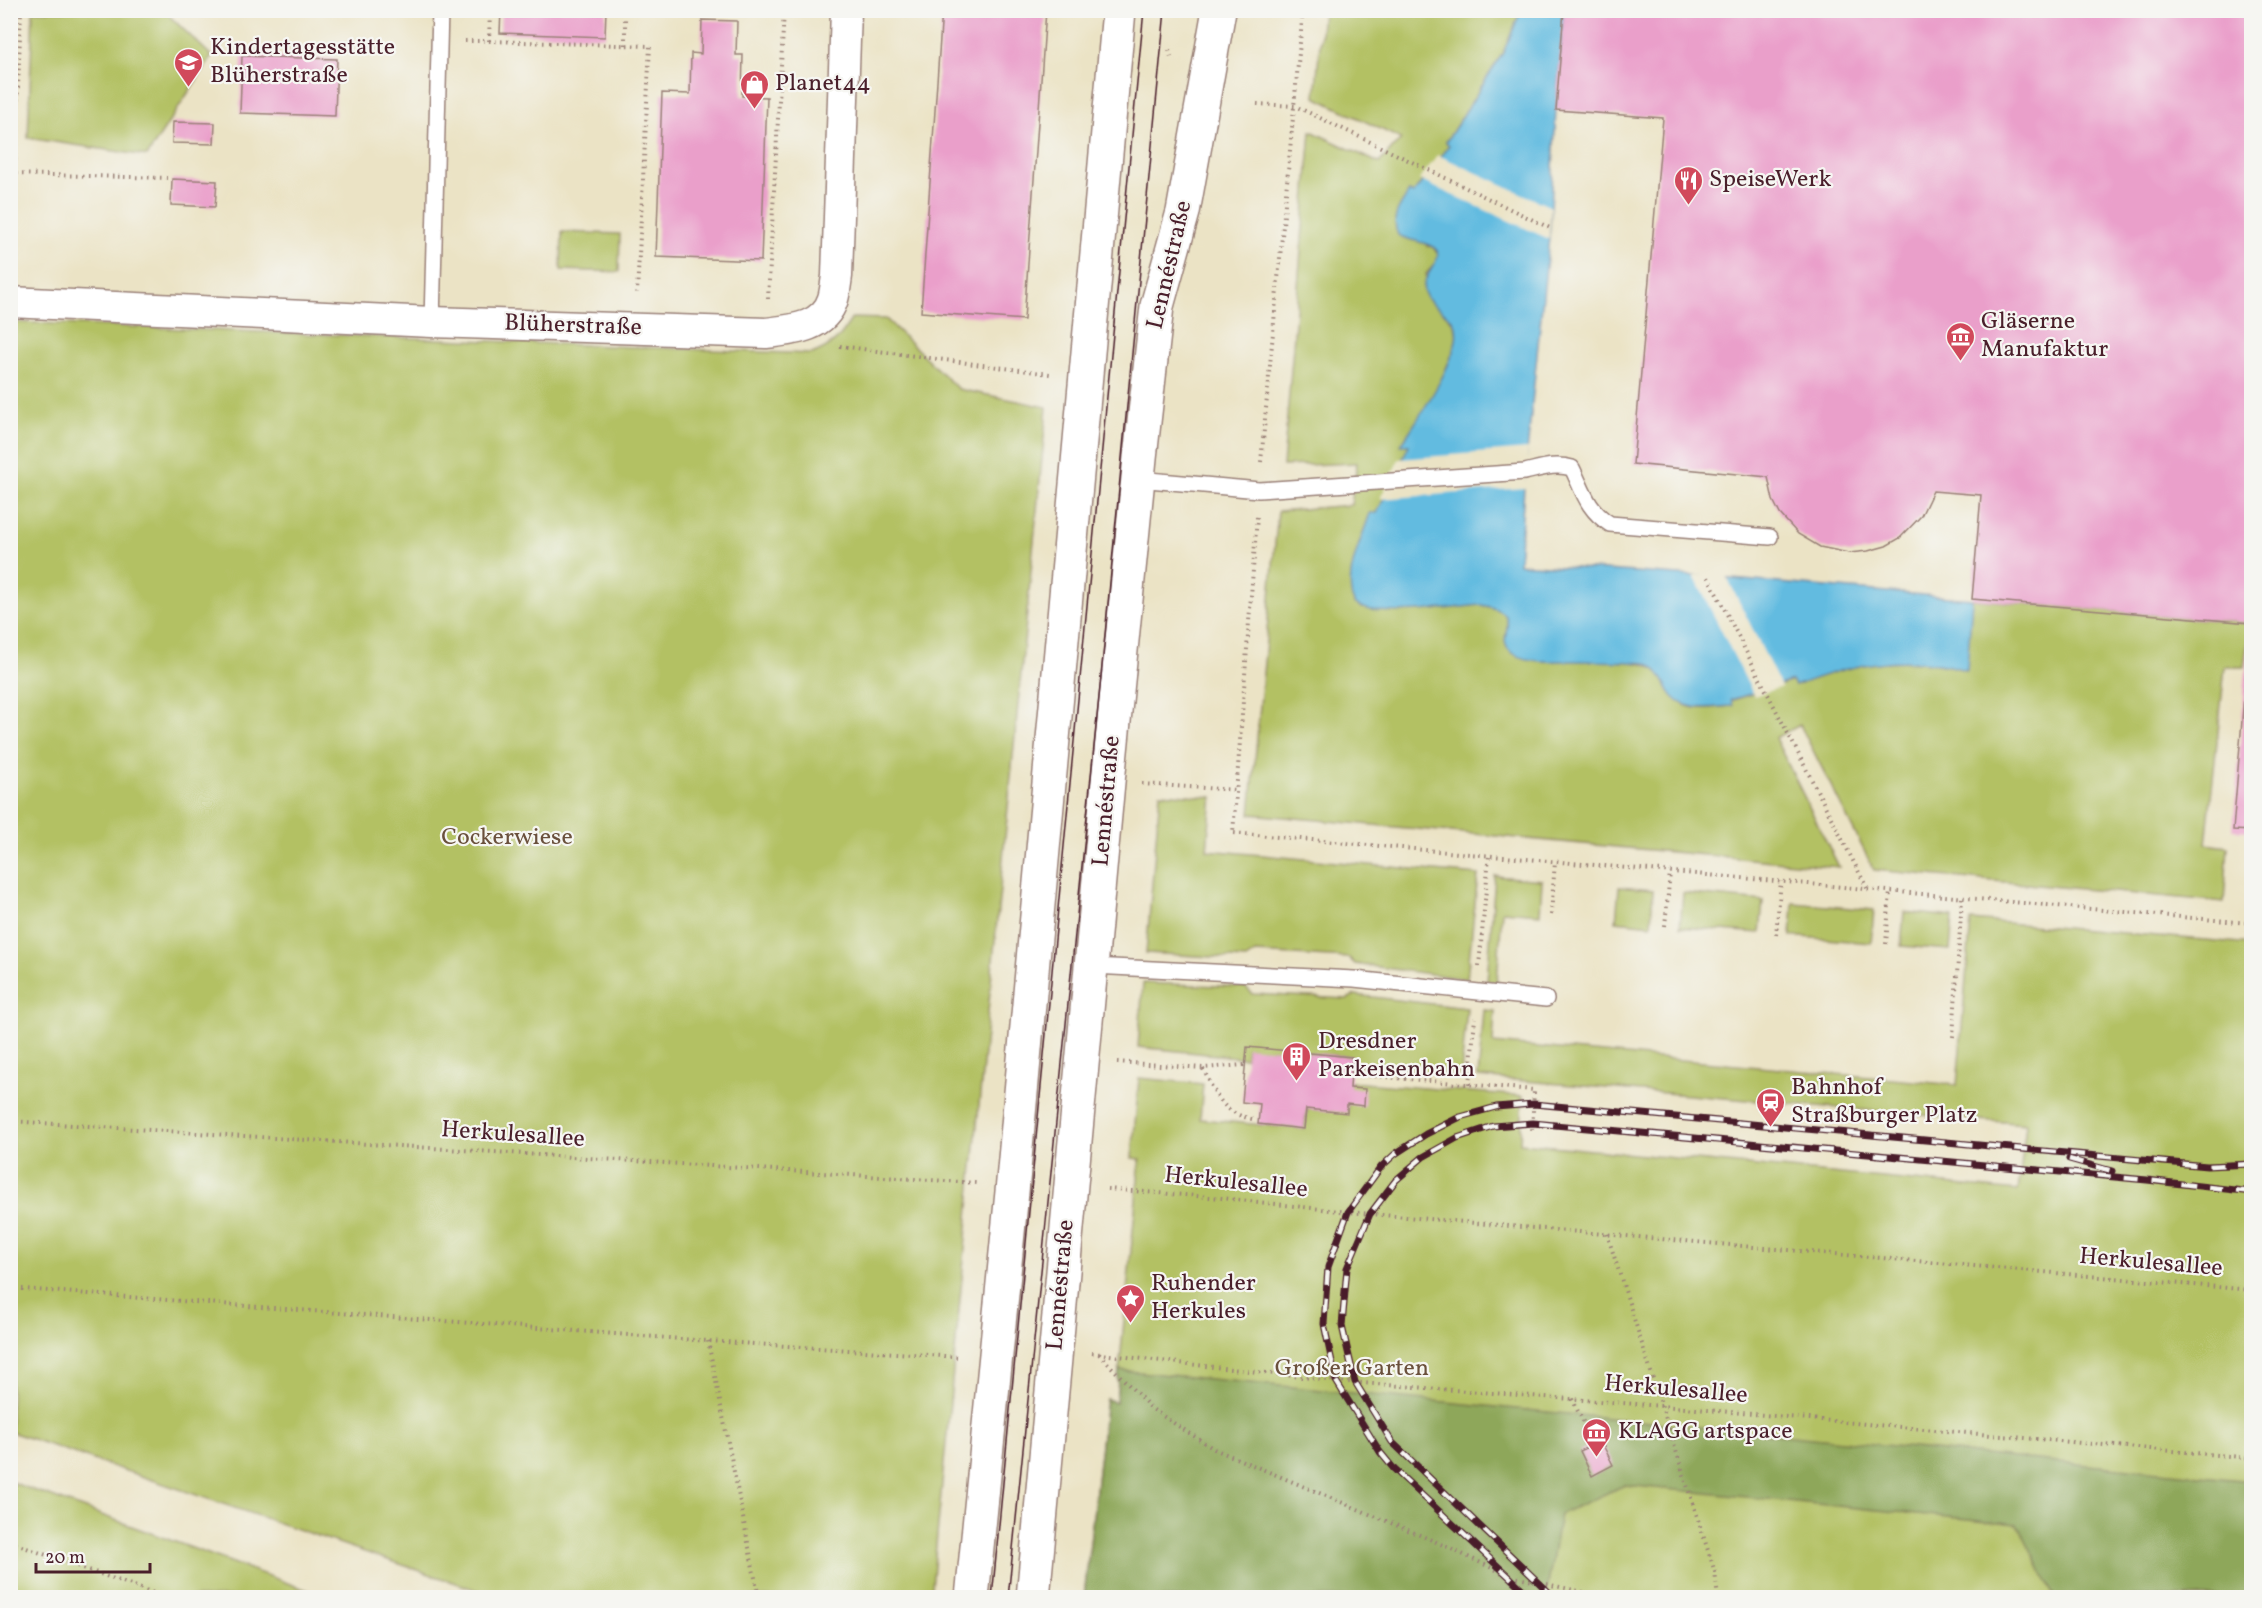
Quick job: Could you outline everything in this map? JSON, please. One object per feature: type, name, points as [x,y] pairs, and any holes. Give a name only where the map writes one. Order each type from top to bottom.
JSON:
[{"type":"main road","points":[[972,1598],[1012,1192],[1119,10]]},
{"type":"main road","name":"Lennéstraße","points":[[1032,1598],[1108,782],[1157,306],[1183,212],[1220,10]]},
{"type":"street","points":[[805,328],[825,314],[833,300],[837,276],[846,10]]},
{"type":"street","name":"Blüherstraße","points":[[10,302],[432,322],[766,333],[805,328]]},
{"type":"lane","points":[[432,322],[440,10]]},
{"type":"lane","points":[[1138,479],[1259,490],[1525,472],[1550,465],[1562,465],[1572,468],[1589,506],[1599,517],[1610,524],[1770,537]]},
{"type":"lane","points":[[1092,966],[1354,980],[1546,999]]},
{"type":"path","points":[[11,271],[21,10]]},
{"type":"path","points":[[489,41],[490,10]]},
{"type":"path","points":[[624,45],[625,10]]},
{"type":"path","points":[[766,10],[785,11],[766,333]]},
{"type":"path","points":[[1303,10],[1259,490],[1233,833],[2249,923],[2252,898]]},
{"type":"path","points":[[440,40],[650,46],[635,327]]},
{"type":"path","points":[[1257,104],[1295,106],[1550,228]]},
{"type":"path","points":[[10,122],[17,128]]},
{"type":"path","points":[[13,174],[167,178]]},
{"type":"path","points":[[805,328],[837,345],[1054,374]]},
{"type":"path","points":[[1708,577],[1867,889]]},
{"type":"path","points":[[1108,782],[1236,790]]},
{"type":"path","points":[[1551,915],[1555,861]]},
{"type":"path","points":[[1665,926],[1670,872]]},
{"type":"path","points":[[1776,934],[1781,881]]},
{"type":"path","points":[[1886,944],[1890,891]]},
{"type":"path","points":[[1953,1036],[1962,898]]},
{"type":"path","points":[[1083,1059],[1203,1068],[1245,1065]]},
{"type":"path","points":[[1203,1068],[1220,1102],[1235,1116],[1252,1119]]},
{"type":"path","points":[[1350,1074],[1534,1090],[1532,1132]]},
{"type":"path","name":"Herkulesallee","points":[[10,1121],[987,1184],[1012,1192]]},
{"type":"path","name":"Herkulesallee","points":[[1114,1189],[1348,1212],[2252,1290]]},
{"type":"path","points":[[1607,1234],[1715,1572],[1718,1598]]},
{"type":"path","points":[[10,1288],[708,1341],[965,1357]]},
{"type":"path","points":[[708,1341],[759,1598]]},
{"type":"path","name":"Herkulesallee","points":[[1611,1598],[1509,1576],[1434,1541],[1214,1449],[1152,1409],[1098,1354],[1336,1381],[1662,1406],[2252,1458]]},
{"type":"path","points":[[1572,1399],[1594,1444]]},
{"type":"path","points":[[10,1542],[168,1598]]},
{"type":"green space","points":[[33,11],[164,11],[212,56],[147,156],[28,138]]},
{"type":"green space","points":[[1323,11],[1521,11],[1503,53],[1446,142],[1449,145],[1413,194],[1409,192],[1427,246],[1433,247],[1439,256],[1426,274],[1429,300],[1450,319],[1457,334],[1443,376],[1351,593],[1354,602],[1362,608],[1481,605],[1492,607],[1507,617],[1629,662],[1653,668],[1659,673],[1676,699],[1690,707],[1702,708],[1732,706],[1730,701],[1793,681],[1795,686],[1838,671],[1879,663],[1921,662],[1966,670],[1972,599],[2250,623],[2244,667],[2225,667],[2206,844],[2228,847],[2224,902],[1874,870],[1800,725],[1775,738],[1839,867],[1250,814],[1278,511],[1351,505],[1357,463],[1283,466],[1311,131],[1379,163],[1401,139],[1315,97]]},
{"type":"green space","points":[[562,232],[620,234],[619,272],[561,270]]},
{"type":"green space","name":"Cockerwiese","points":[[852,318],[886,319],[958,389],[1047,407],[931,1597],[497,1597],[11,1432],[11,322],[812,354],[836,340]]},
{"type":"green space","points":[[1160,793],[1212,797],[1207,850],[1478,875],[1467,979],[1355,964],[1349,958],[1255,953],[1246,959],[1146,953]]},
{"type":"green space","points":[[1495,876],[1542,880],[1540,914],[1502,911],[1497,982],[1487,981]]},
{"type":"green space","points":[[1619,887],[1653,890],[1651,925],[1616,921]]},
{"type":"green space","points":[[1683,893],[1763,901],[1760,933],[1680,927]]},
{"type":"green space","points":[[1793,903],[1874,910],[1871,943],[1791,936]]},
{"type":"green space","points":[[1904,912],[1953,917],[1950,950],[1901,946]]},
{"type":"green space","name":"Großer Garten","points":[[1971,920],[2251,944],[2251,1597],[1084,1598],[1106,1399],[1116,1402],[1140,1159],[1132,1158],[1139,1078],[1203,1084],[1200,1119],[1304,1129],[1307,1109],[1347,1112],[1350,1082],[1523,1096],[1520,1143],[2018,1191],[2026,1124],[1478,1077],[1484,1010],[1495,1011],[1493,1043],[1957,1085]]},
{"type":"green space","points":[[1143,983],[1245,987],[1253,994],[1347,999],[1355,995],[1467,1008],[1461,1075],[1352,1065],[1352,1057],[1247,1048],[1246,1058],[1138,1047]]},
{"type":"green space","points":[[1119,1370],[2251,1481],[2251,1597],[2054,1597],[2018,1524],[1625,1485],[1560,1514],[1546,1597],[1084,1598],[1106,1399],[1116,1402]]},
{"type":"green space","points":[[11,1482],[326,1597],[11,1597]]},
{"type":"water","points":[[1521,11],[1564,11],[1550,228],[1525,472],[1519,564],[1972,599],[1967,670],[1922,662],[1880,663],[1839,671],[1795,686],[1792,681],[1731,700],[1733,706],[1698,708],[1681,703],[1675,698],[1662,678],[1646,663],[1541,661],[1516,655],[1506,646],[1507,620],[1504,614],[1496,609],[1481,605],[1394,612],[1363,608],[1354,602],[1351,589],[1352,568],[1370,513],[1377,513],[1409,445],[1401,445],[1437,386],[1453,351],[1456,337],[1452,320],[1430,302],[1424,292],[1426,279],[1438,256],[1437,251],[1429,245],[1398,235],[1396,217],[1399,207],[1409,192],[1413,194],[1449,145],[1446,142],[1503,53]]},
{"type":"pier","points":[[1438,155],[1551,207],[1549,239],[1419,180]]},
{"type":"pier","points":[[1528,449],[1525,488],[1380,499],[1399,459]]},
{"type":"pier","points":[[1726,575],[1781,687],[1754,696],[1694,576]]},
{"type":"building","points":[[501,10],[606,10],[605,37],[500,33]]},
{"type":"building","points":[[942,10],[1046,10],[1024,320],[921,312]]},
{"type":"building","name":"Gläserne Manufaktur","points":[[1564,10],[2252,10],[2252,831],[2233,830],[2250,623],[1972,599],[1981,495],[1933,491],[1921,516],[1900,538],[1886,546],[1849,553],[1820,547],[1798,534],[1780,514],[1773,500],[1768,477],[1633,464],[1663,118],[1556,110]]},
{"type":"building","points":[[702,20],[737,21],[736,55],[743,55],[742,96],[767,97],[761,261],[656,257],[662,93],[690,94],[691,53],[701,54]]},
{"type":"building","points":[[242,56],[337,59],[335,116],[240,113]]},
{"type":"building","points":[[173,122],[215,123],[214,144],[172,143]]},
{"type":"building","points":[[172,179],[217,181],[215,207],[171,205]]},
{"type":"building","name":"Dresdner Parkeisenbahn","points":[[1247,1047],[1352,1057],[1350,1088],[1365,1089],[1364,1106],[1347,1104],[1347,1113],[1306,1109],[1304,1129],[1258,1124],[1260,1104],[1242,1102]]},
{"type":"building","name":"KLAGG artspace","points":[[1601,1441],[1613,1465],[1592,1476],[1580,1451]]},
{"type":"tram line","points":[[992,1598],[1144,10]]},
{"type":"tram line","points":[[1008,1598],[1100,687],[1165,10]]},
{"type":"railway","points":[[1532,1598],[1394,1469],[1380,1452],[1336,1381],[1324,1324],[1328,1267],[1348,1212],[1381,1167],[1395,1154],[1426,1134],[1460,1117],[1496,1107],[1534,1104],[2207,1166],[2252,1164]]},
{"type":"railway","points":[[1555,1598],[1392,1442],[1355,1382],[1342,1326],[1347,1268],[1370,1214],[1396,1180],[1423,1157],[1457,1138],[1493,1126],[1533,1123],[2147,1180],[2252,1192]]},
{"type":"railway","points":[[2069,1159],[2112,1171]]},
{"type":"place","name":"Kindertagesstätte Blüherstraße","points":[[189,88]]},
{"type":"place","name":"Planet44","points":[[754,110]]},
{"type":"place","name":"SpeiseWerk","points":[[1688,206]]},
{"type":"place","name":"Gläserne Manufaktur","points":[[1960,362]]},
{"type":"place","name":"Dresdner Parkeisenbahn","points":[[1297,1082]]},
{"type":"place","name":"Bahnhof Straßburger Platz","points":[[1770,1128]]},
{"type":"place","name":"Ruhender Herkules","points":[[1130,1324]]},
{"type":"place","name":"KLAGG artspace","points":[[1597,1458]]}]
